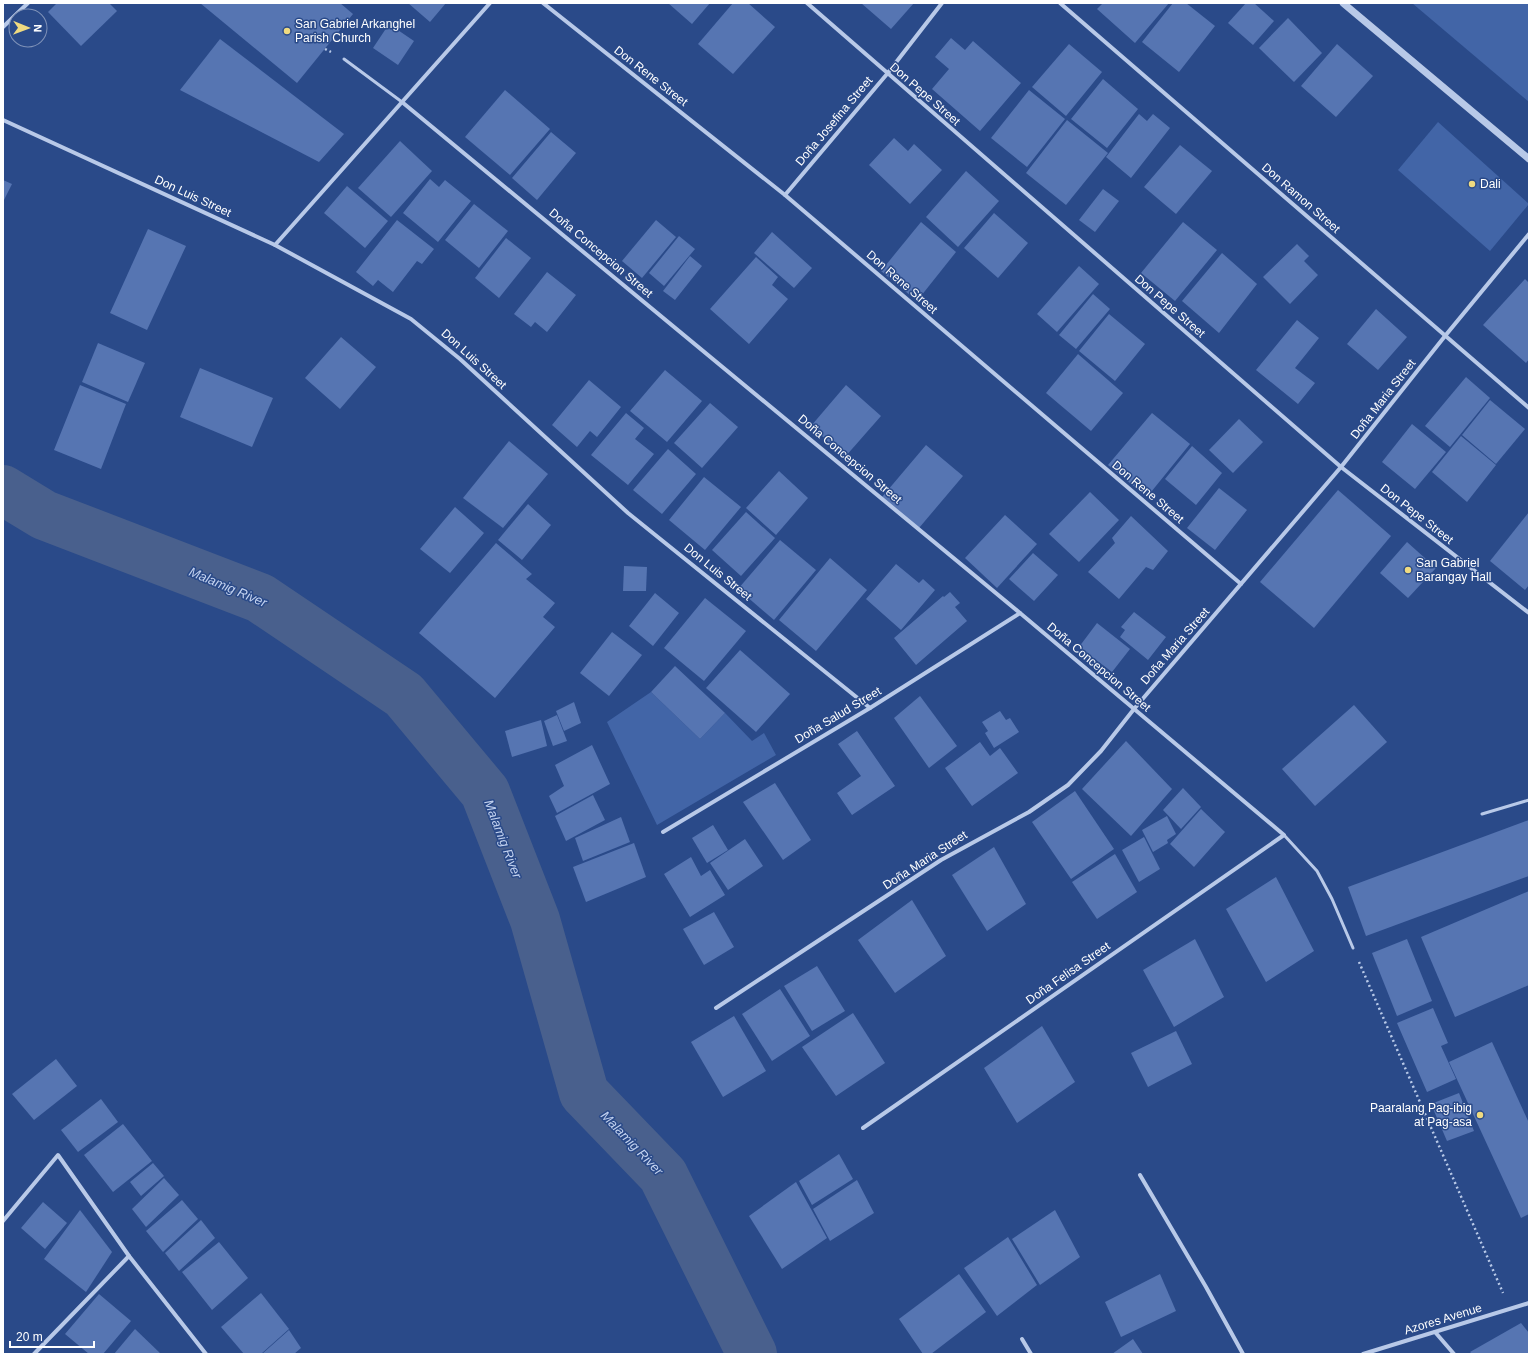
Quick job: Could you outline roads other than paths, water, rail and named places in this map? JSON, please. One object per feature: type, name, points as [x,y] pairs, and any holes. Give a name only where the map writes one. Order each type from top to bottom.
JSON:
[{"type":"street","points":[[3,27],[28,3]]},
{"type":"street","points":[[275,245],[490,3]]},
{"type":"street","name":"Don Rene Street","points":[[543,3],[785,195],[1241,584]]},
{"type":"street","name":"Don Pepe Street","points":[[807,3],[1341,467],[1529,613]]},
{"type":"street","name":"Doña Josefina Street","points":[[785,195],[887,74],[942,3]]},
{"type":"street","name":"Don Ramon Street","points":[[1060,3],[1529,408]]},
{"type":"street","points":[[1343,3],[1529,159]]},
{"type":"street","name":"Doña Concepcion Street","points":[[402,102],[1020,613],[1284,835]]},
{"type":"street","name":"Don Luis Street","points":[[3,120],[275,245],[411,319],[434,337],[628,512],[870,708]]},
{"type":"street","name":"Doña Maria Street","points":[[716,1008],[941,860],[1029,812],[1068,785],[1101,751],[1134,709],[1341,467],[1445,336],[1529,234]]},
{"type":"street","name":"Doña Salud Street","points":[[663,832],[870,708],[1020,613]]},
{"type":"street","name":"Doña Felisa Street","points":[[864,1128],[1284,835]]},
{"type":"street","points":[[3,1222],[58,1154],[129,1256],[206,1354]]},
{"type":"street","points":[[1140,1175],[1206,1287],[1243,1354]]},
{"type":"street","points":[[34,1354],[129,1256]]},
{"type":"street","name":"Azores Avenue","points":[[1363,1354],[1529,1303]]},
{"type":"street","points":[[1435,1332],[1454,1354]]},
{"type":"street","points":[[1022,1339],[1031,1354]]},
{"type":"lane","points":[[344,59],[402,102]]},
{"type":"lane","points":[[1482,814],[1529,800]]},
{"type":"lane","points":[[1284,835],[1317,871],[1332,899],[1353,948]]},
{"type":"waterway","name":"Malamig River","points":[[3,490],[44,515],[260,598],[404,695],[485,792],[535,920],[584,1093],[663,1175],[752,1354]]},
{"type":"place","name":"San Gabriel Arkanghel Parish Church","points":[[287,31]]},
{"type":"place","name":"Dali","points":[[1472,184]]},
{"type":"place","name":"San Gabriel Barangay Hall","points":[[1408,570]]},
{"type":"place","name":"Paaralang Pag-ibig at Pag-asa","points":[[1480,1115]]}]
